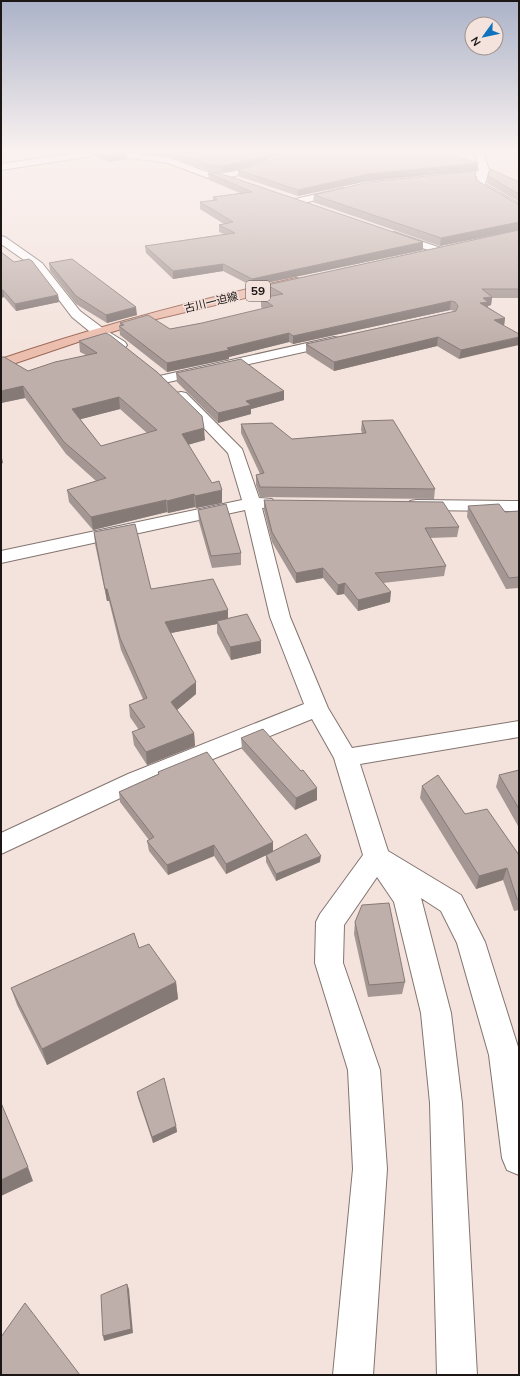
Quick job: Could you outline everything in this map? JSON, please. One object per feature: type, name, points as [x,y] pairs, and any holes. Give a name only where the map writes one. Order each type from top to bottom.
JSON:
[{"type":"main road","points":[[417,256],[454,248]]},
{"type":"main road","name":"古川一迫線","points":[[1,364],[36,351],[99,332],[195,306],[308,279]]},
{"type":"street","points":[[382,231],[440,251]]},
{"type":"street","points":[[1,239],[38,265],[76,314],[99,332],[117,342],[150,369],[216,430],[236,452],[252,503],[280,617],[316,708],[346,758],[377,857],[408,898],[436,1013],[446,1103],[457,1375]]},
{"type":"street","points":[[150,369],[349,338]]},
{"type":"street","points":[[1,557],[252,503],[282,504]]},
{"type":"street","points":[[403,504],[519,506]]},
{"type":"street","points":[[1,844],[137,780],[316,708]]},
{"type":"street","points":[[346,758],[519,729]]},
{"type":"street","points":[[377,857],[451,903],[471,942],[505,1055],[519,1158]]},
{"type":"street","points":[[353,1375],[370,1169],[364,1070],[329,963],[330,922],[377,857]]},
{"type":"building","points":[[225,217],[350,217],[423,242],[252,279],[223,264],[173,271],[145,246],[235,233],[219,225],[233,222]]},
{"type":"building","points":[[380,217],[519,217],[519,222],[441,238]]},
{"type":"building","points":[[519,230],[519,289],[482,289],[492,297],[483,298],[488,302],[480,303],[505,318],[494,320],[519,334],[519,337],[461,350],[438,337],[334,362],[306,344],[456,311],[458,306],[455,302],[451,301],[293,336],[289,333],[227,348],[229,350],[167,363],[119,326],[124,325],[120,323],[148,315],[170,329],[273,306],[261,298],[283,294],[267,285]]},
{"type":"building","points":[[1,252],[14,262],[29,259],[32,261],[58,295],[15,304],[3,290],[1,290]]},
{"type":"building","points":[[72,259],[136,307],[106,315],[76,296],[49,263]]},
{"type":"building","points":[[106,333],[110,335],[157,372],[202,416],[204,428],[182,434],[212,483],[219,481],[222,490],[195,496],[194,494],[91,517],[67,490],[106,478],[64,442],[23,386],[1,391],[1,357],[4,357],[28,371],[55,362],[97,353],[79,341]],"holes":[[[119,397],[157,430],[101,446],[72,409]]]},
{"type":"building","points":[[241,359],[284,391],[246,401],[251,405],[218,413],[176,373]]},
{"type":"building","points":[[393,420],[435,489],[260,487],[256,475],[264,473],[241,424],[272,423],[292,439],[366,433],[362,421]]},
{"type":"building","points":[[264,500],[443,502],[459,527],[425,528],[446,566],[375,573],[391,592],[358,600],[345,583],[338,585],[323,568],[296,573],[272,532]]},
{"type":"building","points":[[226,504],[241,553],[211,556],[198,510]]},
{"type":"building","points":[[499,504],[505,512],[519,511],[519,577],[509,578],[468,506]]},
{"type":"building","points":[[135,524],[151,589],[213,579],[228,610],[165,622],[196,682],[171,702],[194,733],[146,752],[132,732],[145,727],[129,705],[147,698],[120,638],[107,589],[105,589],[94,532]]},
{"type":"building","points":[[247,614],[261,641],[230,647],[217,621]]},
{"type":"building","points":[[263,729],[301,771],[303,770],[317,788],[296,798],[241,738]]},
{"type":"building","points":[[207,752],[273,842],[226,864],[214,845],[167,865],[147,841],[154,837],[119,792],[159,774],[158,772]]},
{"type":"building","points":[[519,770],[519,809],[499,775]]},
{"type":"building","points":[[438,775],[465,814],[487,809],[519,855],[519,899],[517,899],[507,868],[479,876],[422,786]]},
{"type":"building","points":[[306,834],[321,856],[276,874],[266,855]]},
{"type":"building","points":[[389,903],[405,982],[369,985],[355,922],[362,905]]},
{"type":"building","points":[[134,933],[139,948],[149,944],[176,982],[42,1049],[11,988]]},
{"type":"building","points":[[164,1078],[176,1126],[152,1137],[137,1092]]},
{"type":"building","points":[[1,1103],[28,1167],[1,1180]]},
{"type":"building","points":[[127,1284],[131,1329],[103,1336],[101,1295]]},
{"type":"building","points":[[25,1303],[80,1375],[1,1375],[1,1337]]}]
